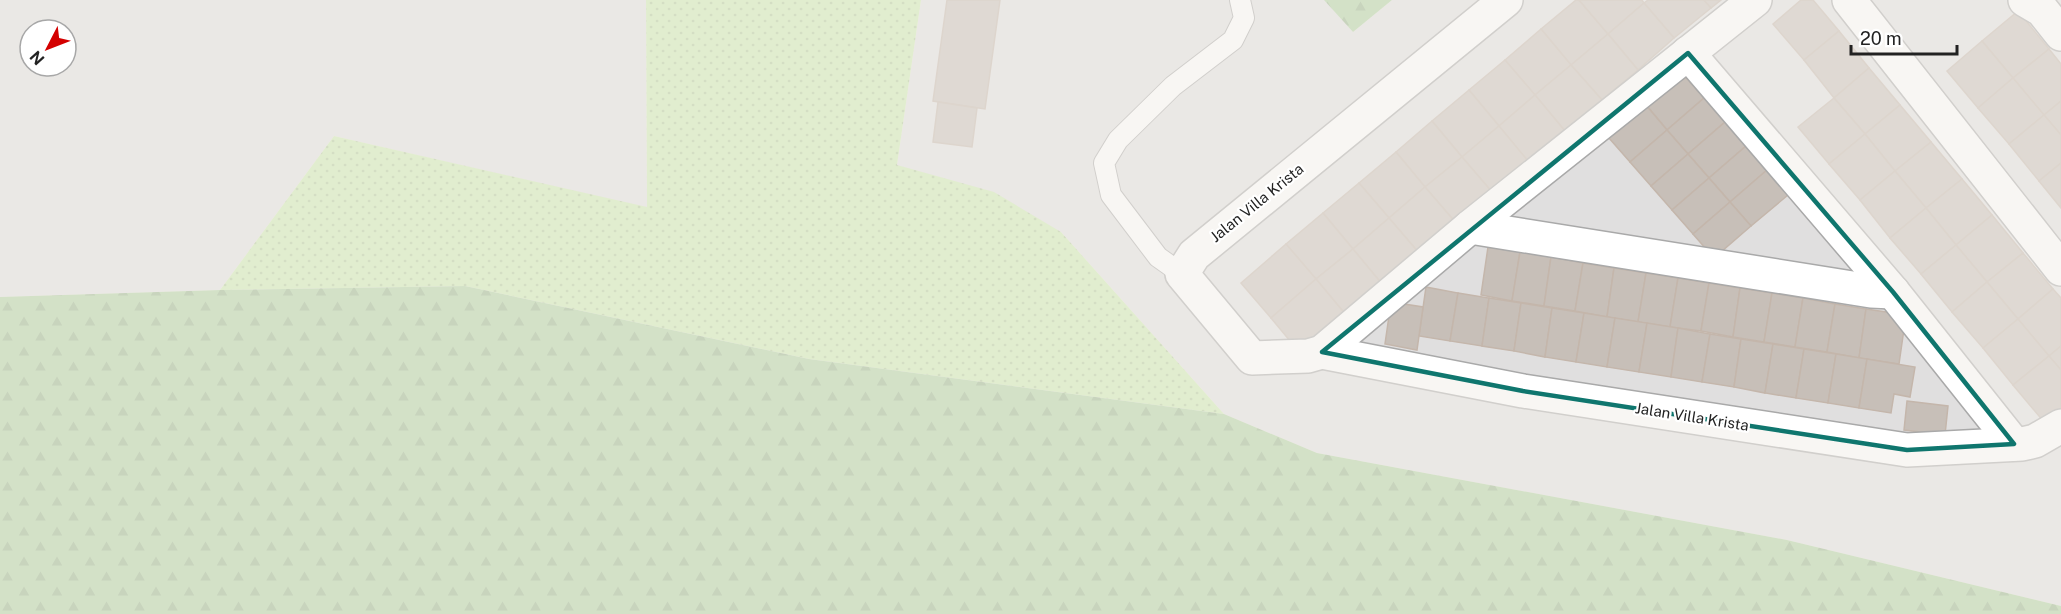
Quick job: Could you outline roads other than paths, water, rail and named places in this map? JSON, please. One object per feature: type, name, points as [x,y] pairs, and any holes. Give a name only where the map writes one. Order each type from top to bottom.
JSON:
[{"type":"street","name":"Jalan Villa Krista","points":[[1506,0],[1194,255],[1182,274],[1252,358],[1308,356],[1322,352],[1523,392],[1907,450],[1960,450],[2035,441],[2061,426]]},
{"type":"street","points":[[1322,352],[1470,227],[1755,0]]},
{"type":"street","points":[[1849,0],[2061,269]]},
{"type":"street","points":[[2025,0],[2042,10],[2061,34]]},
{"type":"street","points":[[1688,52],[1893,292],[2013,444]]},
{"type":"street","points":[[1470,227],[1810,282],[1893,292]]},
{"type":"lane","points":[[1182,274],[1158,257],[1111,195],[1104,163],[1118,140],[1173,86],[1233,40],[1244,18],[1240,0]]}]
